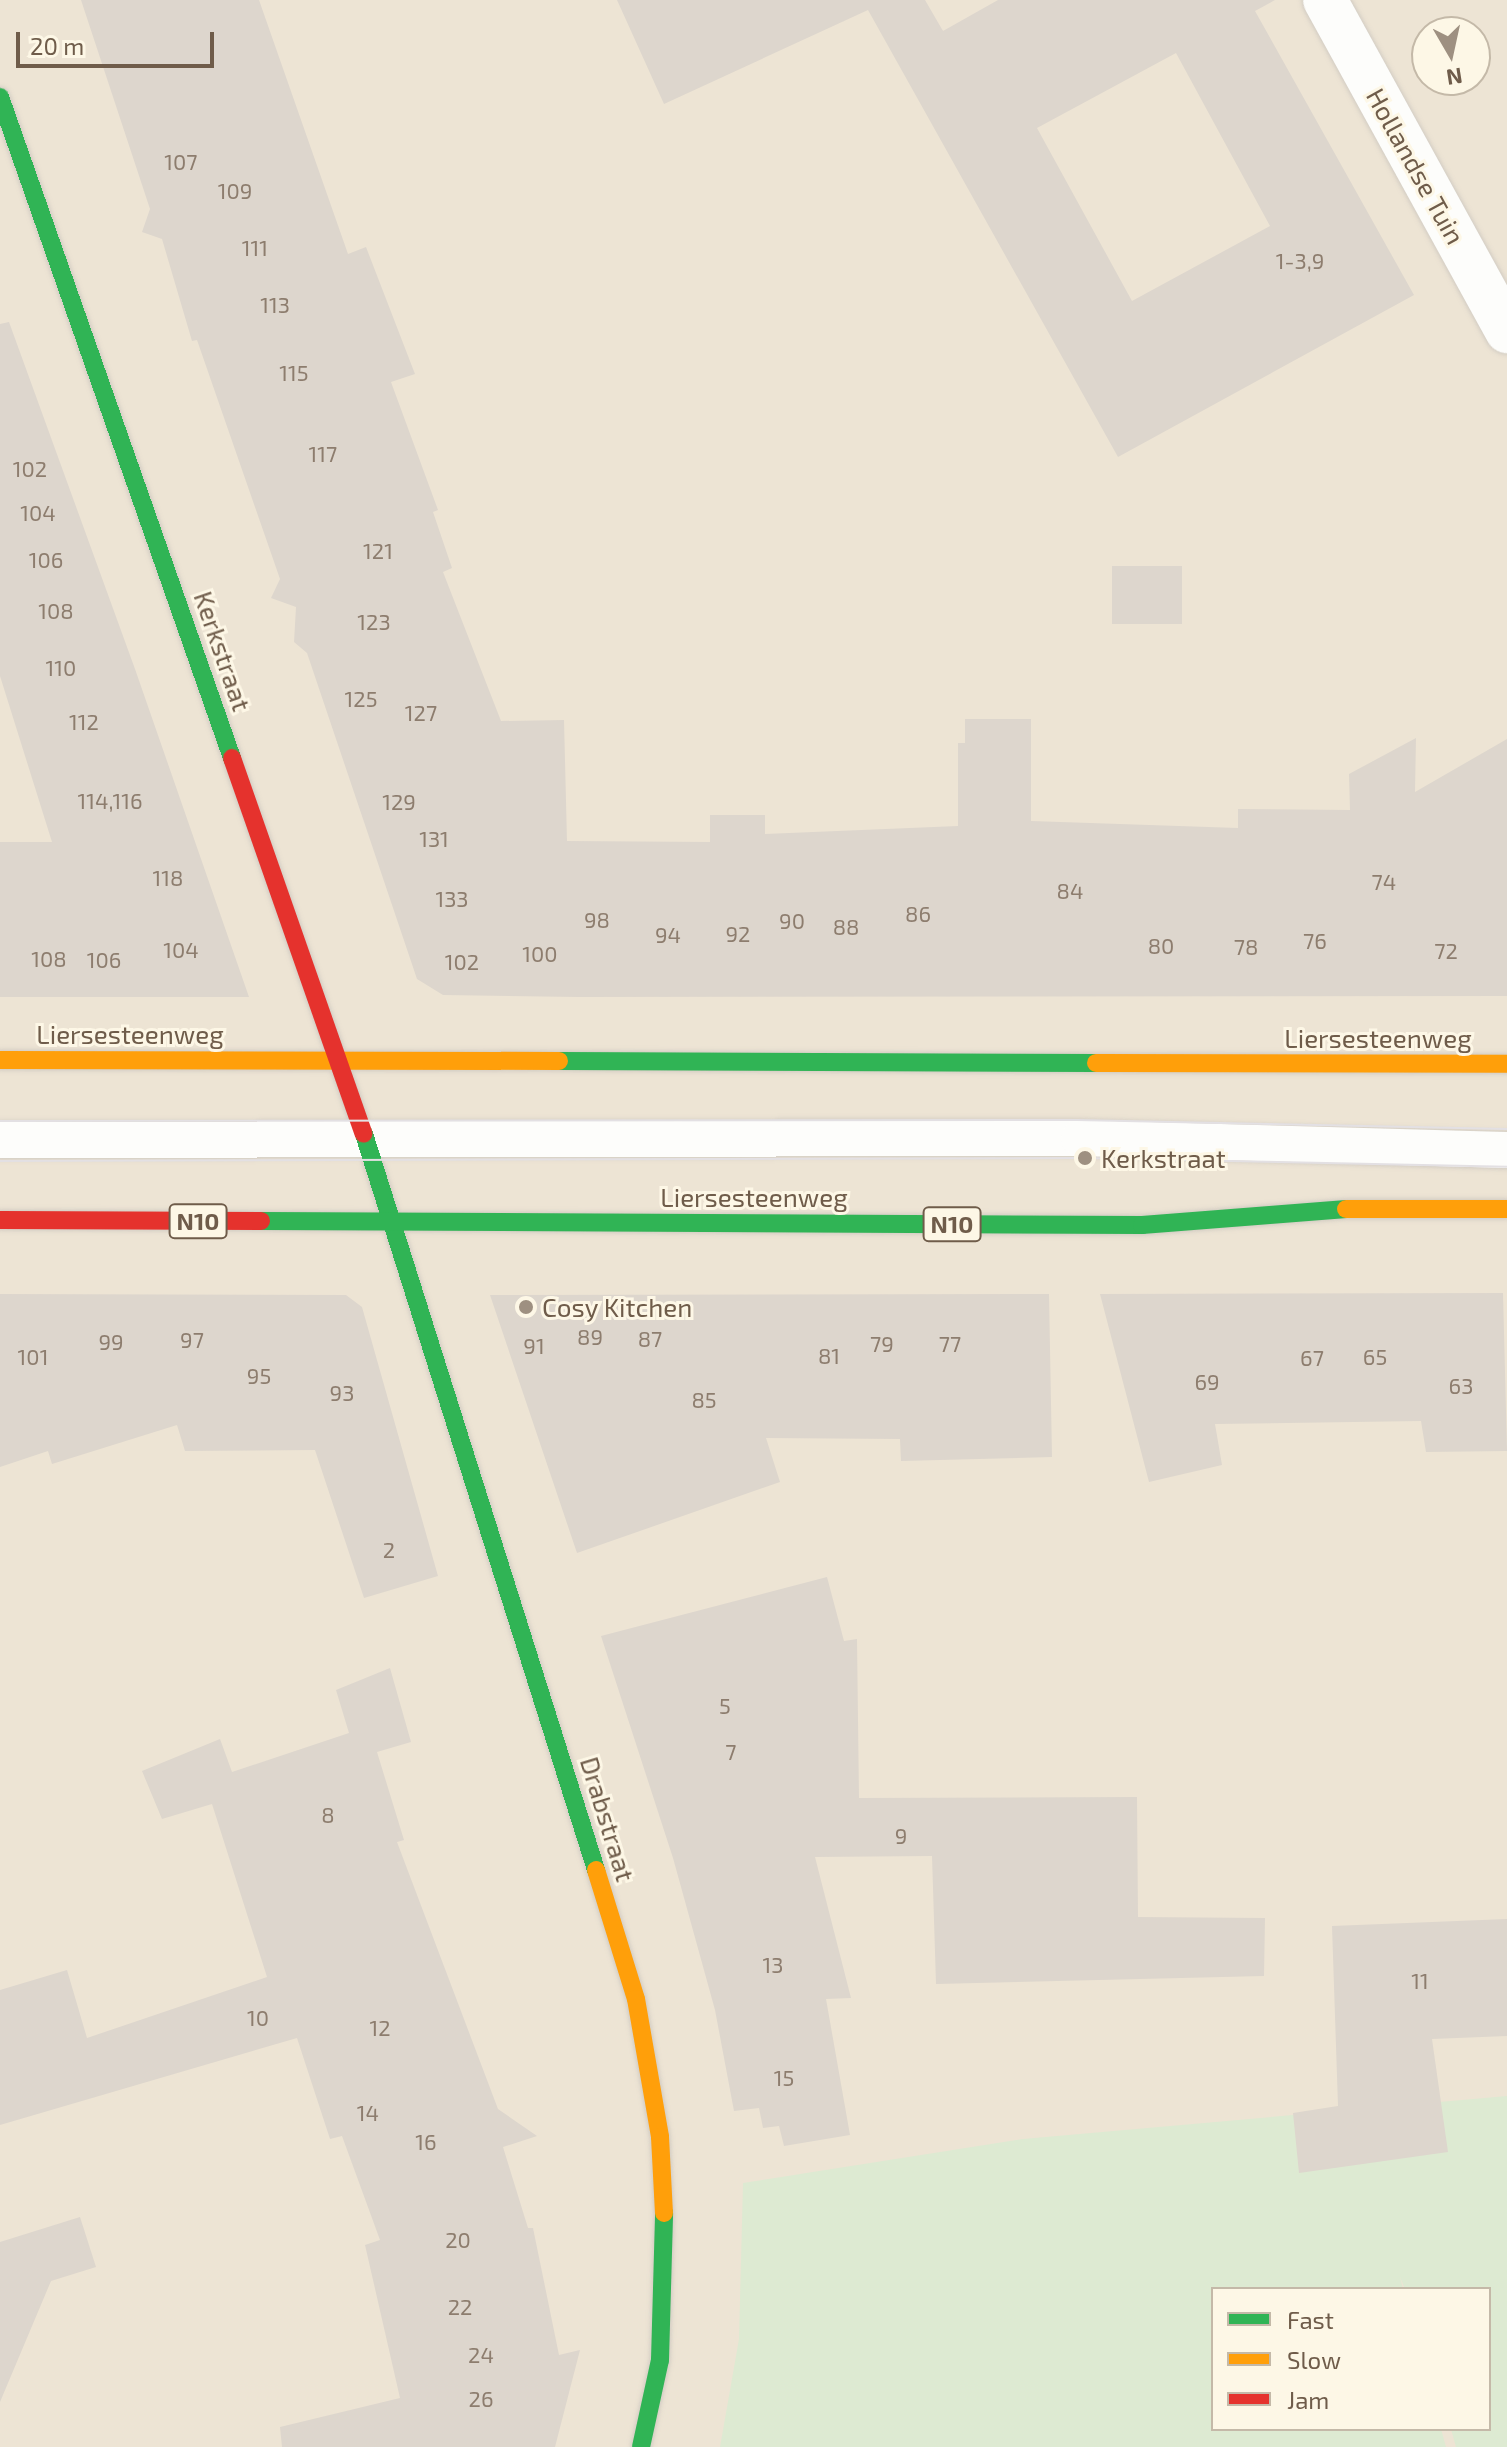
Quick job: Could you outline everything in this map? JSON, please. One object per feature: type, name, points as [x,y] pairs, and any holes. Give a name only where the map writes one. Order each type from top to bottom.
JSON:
[{"type":"main road","name":"Kerkstraat","points":[[0,97],[396,1221]]},
{"type":"main road","name":"Liersesteenweg","points":[[0,1060],[1507,1064]]},
{"type":"main road","name":"Liersesteenweg","points":[[0,1220],[1142,1225],[1315,1209],[1507,1209]]},
{"type":"main road","name":"Drabstraat","points":[[396,1221],[619,1942],[652,2075],[667,2270],[660,2360],[641,2447]]},
{"type":"street","name":"Hollandse Tuin","points":[[1325,0],[1507,331]]},
{"type":"lane","points":[[0,1140],[369,1144],[1079,1138],[1507,1150]]},
{"type":"shaded area","points":[[0,0],[1507,0],[1507,2447],[0,2447]]},
{"type":"green space","points":[[1507,2096],[1507,2447],[1456,2447],[1452,2431],[1491,2431],[1491,2287],[1404,2287],[1400,2277],[1402,2287],[1211,2287],[1211,2431],[1442,2431],[1446,2447],[720,2447],[739,2339],[743,2183],[1023,2139]]},
{"type":"building","points":[[81,0],[259,0],[348,254],[366,247],[415,374],[391,382],[438,510],[433,512],[452,568],[443,572],[501,721],[564,720],[567,841],[710,842],[710,815],[765,815],[765,834],[958,826],[958,743],[965,743],[965,719],[1031,719],[1031,821],[1238,828],[1238,809],[1350,810],[1349,774],[1416,738],[1415,792],[1507,739],[1507,996],[443,995],[417,979],[307,653],[294,642],[296,607],[271,598],[280,579],[197,340],[192,341],[162,239],[142,232],[150,209]]},
{"type":"building","points":[[617,0],[925,0],[943,31],[998,0],[1275,0],[1255,11],[1414,295],[1118,457],[868,10],[664,104]],"holes":[[[1176,53],[1270,226],[1132,301],[1037,128]]]},
{"type":"building","points":[[9,322],[135,669],[249,997],[0,997],[0,842],[52,842],[0,676],[0,324]]},
{"type":"building","points":[[1112,566],[1182,566],[1182,624],[1112,624]]},
{"type":"building","points":[[1503,1293],[1507,1451],[1426,1452],[1421,1421],[1215,1424],[1222,1465],[1149,1482],[1100,1294]]},
{"type":"building","points":[[0,1294],[346,1295],[362,1307],[438,1576],[364,1598],[315,1450],[185,1451],[177,1425],[52,1464],[48,1451],[0,1467]]},
{"type":"building","points":[[1049,1294],[1052,1457],[901,1461],[900,1439],[766,1438],[780,1482],[577,1553],[490,1295]]},
{"type":"building","points":[[827,1577],[844,1641],[857,1639],[859,1798],[1137,1797],[1138,1917],[1265,1918],[1264,1976],[936,1984],[932,1856],[815,1857],[851,1998],[826,1999],[850,2135],[784,2146],[779,2126],[763,2128],[759,2108],[734,2111],[715,2010],[673,1858],[601,1636]]},
{"type":"building","points":[[390,1668],[411,1742],[377,1752],[404,1840],[397,1842],[498,2109],[537,2136],[503,2147],[528,2228],[533,2228],[559,2355],[580,2350],[555,2447],[282,2447],[280,2427],[400,2398],[365,2245],[380,2240],[342,2136],[330,2139],[297,2038],[0,2125],[0,1990],[67,1970],[87,2038],[267,1977],[212,1804],[162,1819],[142,1771],[220,1739],[232,1772],[349,1733],[336,1690]]},
{"type":"building","points":[[1507,1919],[1507,2036],[1432,2039],[1448,2152],[1299,2173],[1293,2113],[1338,2106],[1332,1926]]},
{"type":"building","points":[[80,2217],[96,2267],[51,2281],[0,2402],[0,2242]]},
{"type":"tram line","points":[[0,1121],[1077,1120],[1507,1129]]},
{"type":"tram line","points":[[0,1161],[1085,1158],[1507,1167]]},
{"type":"traffic: fast","points":[[0,97],[232,758]]},
{"type":"traffic: fast","points":[[559,1061],[1096,1063]]},
{"type":"traffic: fast","points":[[364,1134],[596,1870]]},
{"type":"traffic: fast","points":[[261,1221],[1142,1225],[1346,1209]]},
{"type":"traffic: fast","points":[[641,2447],[660,2360],[664,2213]]},
{"type":"traffic: slow","points":[[0,1060],[559,1061]]},
{"type":"traffic: slow","points":[[1096,1063],[1507,1064]]},
{"type":"traffic: slow","points":[[1346,1209],[1507,1209]]},
{"type":"traffic: slow","points":[[596,1870],[636,1999],[660,2137],[664,2213]]},
{"type":"traffic: jam","points":[[232,758],[364,1134]]},
{"type":"traffic: jam","points":[[0,1220],[261,1221]]},
{"type":"place","name":"Kerkstraat","points":[[1085,1158]]},
{"type":"place","name":"Cosy Kitchen","points":[[526,1307]]}]
